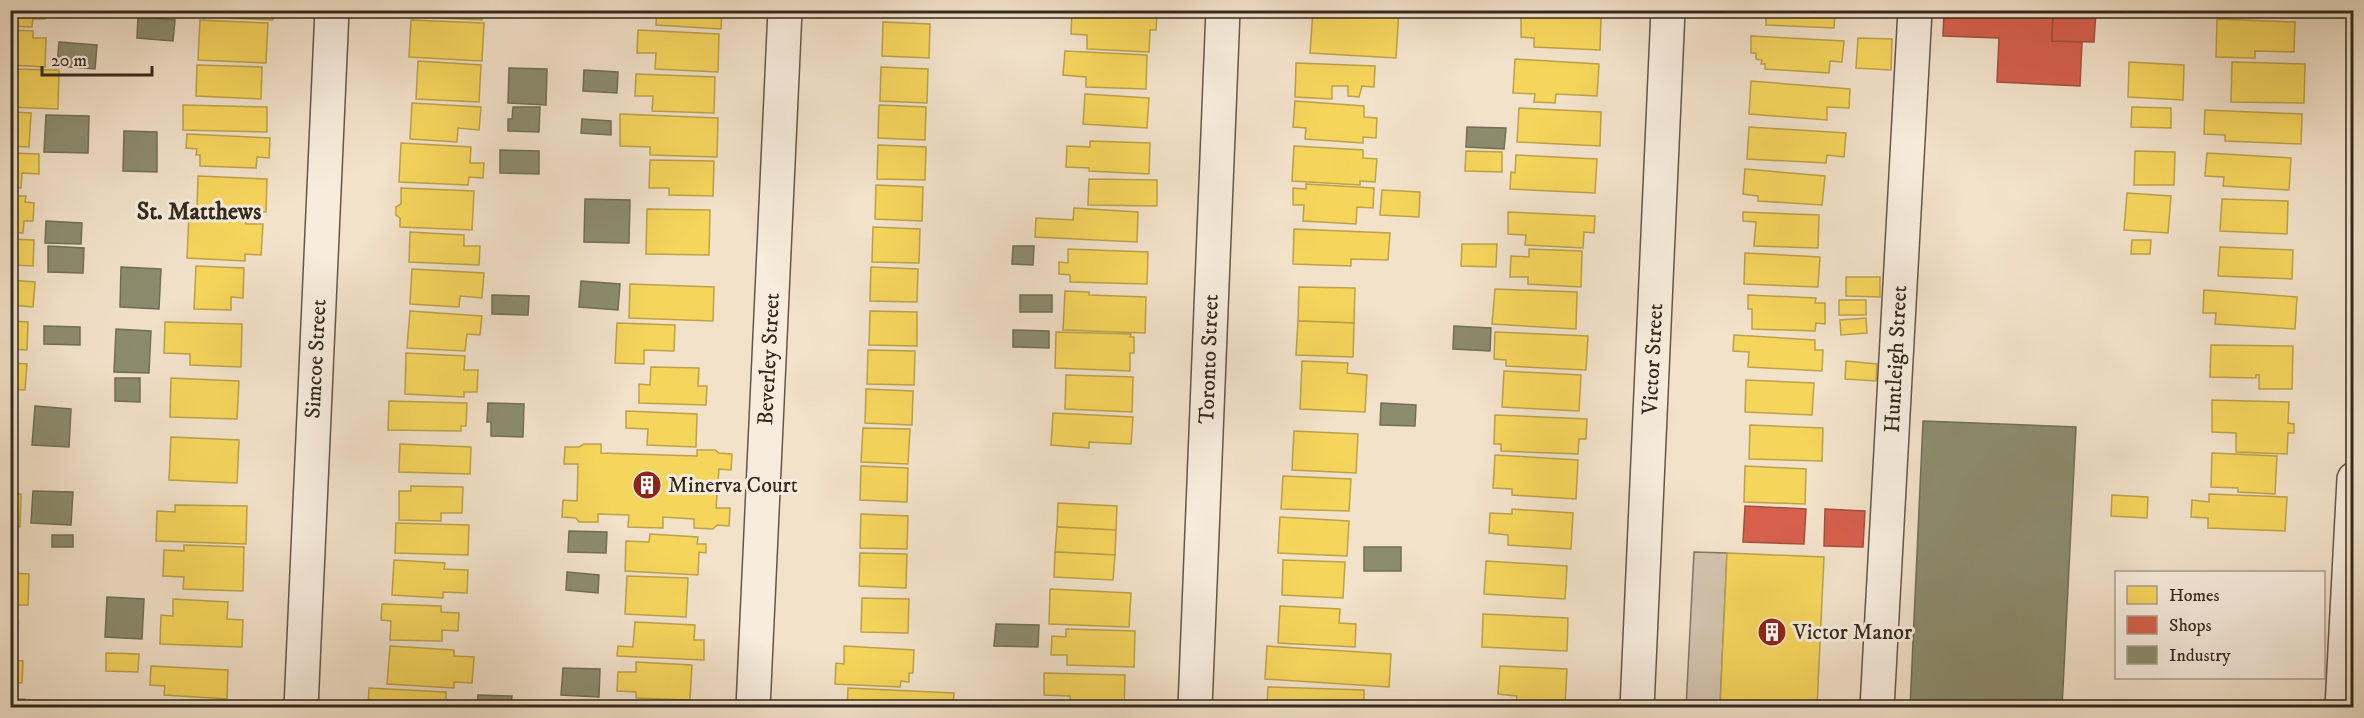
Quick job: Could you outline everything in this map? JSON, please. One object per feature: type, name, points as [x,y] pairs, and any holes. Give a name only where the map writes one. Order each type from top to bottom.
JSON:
[{"type":"street","name":"Simcoe Street","points":[[301,708],[332,10]]},
{"type":"street","name":"Beverley Street","points":[[753,708],[785,10]]},
{"type":"street","name":"Toronto Street","points":[[1195,708],[1223,10]]},
{"type":"street","name":"Victor Street","points":[[1637,708],[1668,10]]},
{"type":"street","name":"Huntleigh Street","points":[[1877,708],[1915,10]]},
{"type":"street","points":[[2342,708],[2354,479]]},
{"type":"shaded area","points":[[1694,552],[1727,553],[1720,707],[1686,708]]},
{"type":"building: Homes","points":[[10,10],[45,10],[45,19],[33,19],[32,27],[10,26]]},
{"type":"building: Homes","points":[[199,10],[274,10],[273,20],[199,17]]},
{"type":"building: Homes","points":[[418,10],[497,10],[483,11],[482,20],[418,17]]},
{"type":"building: Homes","points":[[645,10],[722,10],[721,29],[656,25],[657,11]]},
{"type":"building: Homes","points":[[884,10],[932,10],[932,17],[884,16]]},
{"type":"building: Homes","points":[[1072,10],[1157,14],[1156,30],[1150,30],[1149,52],[1087,49],[1087,35],[1071,34]]},
{"type":"building: Homes","points":[[1313,10],[1399,10],[1396,58],[1310,53]]},
{"type":"building: Homes","points":[[1766,10],[1847,10],[1847,12],[1835,12],[1834,28],[1766,25]]},
{"type":"building: Homes","points":[[2237,10],[2297,10],[2296,13]]},
{"type":"building: Homes","points":[[1521,15],[1601,18],[1600,50],[1534,47],[1534,38],[1521,37]]},
{"type":"building: Homes","points":[[2217,19],[2295,22],[2294,52],[2255,51],[2255,58],[2216,57]]},
{"type":"building: Homes","points":[[200,20],[268,23],[266,63],[198,60]]},
{"type":"building: Homes","points":[[411,20],[484,23],[482,61],[409,57]]},
{"type":"building: Homes","points":[[883,22],[930,24],[929,58],[882,56]]},
{"type":"building: Homes","points":[[10,30],[33,31],[33,38],[46,38],[45,67],[10,65]]},
{"type":"building: Homes","points":[[638,30],[719,34],[718,72],[655,69],[656,53],[637,53]]},
{"type":"building: Homes","points":[[1751,36],[1844,41],[1842,62],[1830,61],[1829,73],[1765,69],[1765,64],[1761,64],[1762,60],[1756,59],[1756,53],[1751,53]]},
{"type":"building: Homes","points":[[1858,38],[1892,39],[1891,70],[1856,68]]},
{"type":"building: Homes","points":[[1065,51],[1147,55],[1146,89],[1086,87],[1086,77],[1063,75]]},
{"type":"building: Homes","points":[[1515,59],[1599,64],[1597,96],[1556,94],[1555,103],[1534,102],[1535,94],[1513,93]]},
{"type":"building: Homes","points":[[418,61],[481,65],[479,102],[416,99]]},
{"type":"building: Homes","points":[[2129,62],[2184,65],[2183,100],[2128,97]]},
{"type":"building: Homes","points":[[2232,62],[2305,64],[2304,103],[2231,102]]},
{"type":"building: Homes","points":[[1296,63],[1375,66],[1374,87],[1362,86],[1359,97],[1348,96],[1348,86],[1332,86],[1332,99],[1295,97]]},
{"type":"building: Homes","points":[[197,65],[262,67],[261,99],[196,96]]},
{"type":"building: Homes","points":[[881,67],[928,69],[927,103],[880,101]]},
{"type":"building: Homes","points":[[10,69],[59,70],[58,109],[10,107]]},
{"type":"building: Homes","points":[[636,74],[715,77],[714,113],[652,111],[653,96],[635,96]]},
{"type":"building: Homes","points":[[1751,81],[1850,89],[1849,108],[1827,107],[1827,120],[1749,114]]},
{"type":"building: Homes","points":[[1085,94],[1149,98],[1147,128],[1083,124]]},
{"type":"building: Homes","points":[[1295,101],[1364,106],[1364,117],[1377,118],[1376,138],[1363,137],[1363,143],[1305,139],[1306,128],[1293,127]]},
{"type":"building: Homes","points":[[412,103],[481,107],[479,130],[458,128],[457,142],[410,139]]},
{"type":"building: Homes","points":[[183,105],[267,107],[267,132],[183,130]]},
{"type":"building: Homes","points":[[879,105],[926,107],[925,140],[878,138]]},
{"type":"building: Homes","points":[[2132,107],[2171,108],[2171,128],[2131,127]]},
{"type":"building: Homes","points":[[1519,108],[1601,112],[1600,146],[1517,142]]},
{"type":"building: Homes","points":[[2205,110],[2302,114],[2301,144],[2225,141],[2225,135],[2204,134]]},
{"type":"building: Homes","points":[[10,112],[31,113],[29,147],[10,146]]},
{"type":"building: Homes","points":[[620,114],[718,118],[717,157],[650,155],[650,147],[620,146]]},
{"type":"building: Homes","points":[[1749,127],[1846,133],[1844,157],[1827,155],[1826,163],[1747,159]]},
{"type":"building: Homes","points":[[187,134],[270,138],[269,158],[257,157],[256,168],[200,166],[200,155],[196,155],[197,149],[186,148]]},
{"type":"building: Homes","points":[[1090,141],[1150,143],[1149,174],[1089,171],[1089,168],[1066,167],[1067,146],[1090,147]]},
{"type":"building: Homes","points":[[401,143],[471,147],[470,163],[484,163],[483,178],[469,177],[468,185],[399,182]]},
{"type":"building: Homes","points":[[878,145],[926,147],[925,180],[877,179]]},
{"type":"building: Homes","points":[[1294,146],[1363,150],[1363,158],[1377,159],[1375,182],[1360,181],[1360,185],[1292,181]]},
{"type":"building: Homes","points":[[1466,151],[1502,152],[1502,172],[1465,171]]},
{"type":"building: Homes","points":[[2135,151],[2175,152],[2174,185],[2134,185]]},
{"type":"building: Homes","points":[[10,153],[39,154],[39,174],[22,173],[21,188],[10,187]]},
{"type":"building: Homes","points":[[2207,153],[2291,158],[2289,190],[2223,186],[2224,177],[2205,176]]},
{"type":"building: Homes","points":[[1516,155],[1597,159],[1595,193],[1510,189],[1511,172],[1515,173]]},
{"type":"building: Homes","points":[[650,160],[714,161],[713,196],[669,195],[669,188],[649,188]]},
{"type":"building: Homes","points":[[1745,169],[1825,176],[1822,205],[1758,201],[1758,196],[1743,194]]},
{"type":"building: Homes","points":[[198,176],[267,179],[266,212],[197,208]]},
{"type":"building: Homes","points":[[1089,179],[1157,180],[1157,206],[1088,205]]},
{"type":"building: Homes","points":[[1306,184],[1374,188],[1373,208],[1357,207],[1356,224],[1303,221],[1304,205],[1293,205],[1293,188],[1306,189]]},
{"type":"building: Homes","points":[[876,185],[923,187],[922,221],[875,219]]},
{"type":"building: Homes","points":[[401,188],[474,191],[472,230],[400,227],[396,207],[401,204]]},
{"type":"building: Homes","points":[[1382,190],[1420,192],[1419,217],[1380,215]]},
{"type":"building: Homes","points":[[2127,193],[2171,196],[2168,233],[2124,230]]},
{"type":"building: Homes","points":[[10,196],[26,196],[25,202],[34,203],[33,221],[24,221],[23,233],[10,232]]},
{"type":"building: Homes","points":[[2222,199],[2288,201],[2287,234],[2220,231]]},
{"type":"building: Homes","points":[[1074,208],[1138,212],[1137,242],[1035,237],[1036,218],[1073,220]]},
{"type":"building: Homes","points":[[647,209],[710,210],[709,255],[646,254]]},
{"type":"building: Homes","points":[[1508,212],[1595,216],[1594,233],[1584,232],[1583,248],[1525,245],[1526,235],[1508,234]]},
{"type":"building: Homes","points":[[1743,212],[1819,215],[1818,248],[1754,246],[1756,222],[1743,221]]},
{"type":"building: Homes","points":[[189,214],[246,216],[246,224],[263,224],[261,255],[245,254],[245,261],[187,258]]},
{"type":"building: Homes","points":[[873,227],[920,229],[919,263],[872,262]]},
{"type":"building: Homes","points":[[1294,229],[1390,233],[1388,260],[1351,259],[1351,266],[1293,264]]},
{"type":"building: Homes","points":[[410,232],[464,235],[464,246],[480,246],[479,265],[409,262]]},
{"type":"building: Homes","points":[[10,239],[34,240],[33,266],[14,265],[13,273],[10,273]]},
{"type":"building: Homes","points":[[2132,240],[2151,240],[2150,254],[2131,254]]},
{"type":"building: Homes","points":[[1462,244],[1497,244],[1496,267],[1461,266]]},
{"type":"building: Homes","points":[[2220,247],[2293,250],[2292,279],[2218,276]]},
{"type":"building: Homes","points":[[1068,249],[1148,252],[1147,284],[1070,282],[1070,275],[1059,274],[1059,262],[1068,263]]},
{"type":"building: Homes","points":[[1529,249],[1582,251],[1581,287],[1528,284],[1528,277],[1510,277],[1511,256],[1529,257]]},
{"type":"building: Homes","points":[[1745,253],[1820,257],[1818,287],[1744,284]]},
{"type":"building: Homes","points":[[196,266],[244,268],[243,298],[231,297],[231,310],[194,309]]},
{"type":"building: Homes","points":[[871,267],[918,269],[917,302],[870,301]]},
{"type":"building: Homes","points":[[412,269],[484,273],[482,298],[460,296],[459,307],[410,304]]},
{"type":"building: Homes","points":[[1846,277],[1880,277],[1880,297],[1846,296]]},
{"type":"building: Homes","points":[[10,280],[35,282],[33,307],[10,305]]},
{"type":"building: Homes","points":[[630,284],[714,287],[713,321],[629,318]]},
{"type":"building: Homes","points":[[1299,287],[1355,288],[1354,323],[1298,321]]},
{"type":"building: Homes","points":[[1495,289],[1577,292],[1576,329],[1492,324]]},
{"type":"building: Homes","points":[[2204,290],[2297,297],[2295,329],[2215,324],[2216,313],[2203,313]]},
{"type":"building: Homes","points":[[1065,291],[1089,292],[1089,295],[1146,297],[1145,333],[1063,330]]},
{"type":"building: Homes","points":[[1748,295],[1816,298],[1815,303],[1825,303],[1825,324],[1816,323],[1815,331],[1752,329],[1752,309],[1748,309]]},
{"type":"building: Homes","points":[[1839,300],[1866,300],[1866,315],[1839,315]]},
{"type":"building: Homes","points":[[410,311],[482,316],[480,335],[467,334],[465,351],[407,348]]},
{"type":"building: Homes","points":[[870,311],[917,312],[917,346],[869,345]]},
{"type":"building: Homes","points":[[1866,318],[1867,333],[1841,335],[1840,320]]},
{"type":"building: Homes","points":[[10,321],[28,322],[27,350],[10,349]]},
{"type":"building: Homes","points":[[1298,321],[1354,323],[1353,357],[1296,355]]},
{"type":"building: Homes","points":[[165,322],[242,324],[241,367],[190,365],[190,354],[164,353]]},
{"type":"building: Homes","points":[[617,323],[675,325],[674,351],[644,350],[644,364],[615,363]]},
{"type":"building: Homes","points":[[1056,332],[1131,334],[1130,337],[1134,337],[1134,353],[1130,353],[1130,371],[1055,368]]},
{"type":"building: Homes","points":[[1495,332],[1588,336],[1586,370],[1506,366],[1506,360],[1494,359]]},
{"type":"building: Homes","points":[[1734,335],[1815,340],[1815,350],[1823,350],[1822,371],[1748,367],[1749,352],[1733,351]]},
{"type":"building: Homes","points":[[2211,345],[2293,346],[2292,389],[2259,389],[2259,375],[2256,375],[2256,378],[2210,377]]},
{"type":"building: Homes","points":[[868,350],[915,351],[914,385],[867,384]]},
{"type":"building: Homes","points":[[406,353],[465,356],[464,370],[478,370],[477,392],[464,392],[464,397],[405,394]]},
{"type":"building: Homes","points":[[1302,361],[1348,363],[1347,373],[1367,375],[1365,412],[1300,409]]},
{"type":"building: Homes","points":[[1846,361],[1877,364],[1876,381],[1845,379]]},
{"type":"building: Homes","points":[[10,363],[27,364],[25,390],[10,389]]},
{"type":"building: Homes","points":[[651,367],[699,368],[698,386],[707,386],[706,405],[639,403],[639,384],[650,385]]},
{"type":"building: Homes","points":[[1504,371],[1581,375],[1579,411],[1502,407]]},
{"type":"building: Homes","points":[[1066,375],[1133,377],[1132,412],[1065,409]]},
{"type":"building: Homes","points":[[171,378],[239,381],[237,419],[170,417]]},
{"type":"building: Homes","points":[[1746,380],[1814,383],[1812,415],[1745,412]]},
{"type":"building: Homes","points":[[866,389],[913,391],[912,425],[865,423]]},
{"type":"building: Homes","points":[[2212,400],[2289,402],[2288,423],[2294,424],[2294,433],[2288,433],[2287,454],[2236,452],[2236,433],[2212,432]]},
{"type":"building: Homes","points":[[389,401],[467,403],[466,426],[461,426],[461,431],[388,430]]},
{"type":"building: Homes","points":[[626,411],[697,414],[696,447],[647,445],[648,429],[626,428]]},
{"type":"building: Homes","points":[[1053,413],[1133,417],[1131,444],[1089,442],[1089,448],[1051,445]]},
{"type":"building: Homes","points":[[1495,415],[1587,419],[1586,439],[1579,439],[1578,454],[1501,451],[1501,444],[1494,444]]},
{"type":"building: Homes","points":[[1750,425],[1823,428],[1822,461],[1749,459]]},
{"type":"building: Homes","points":[[863,428],[910,429],[908,464],[861,462]]},
{"type":"building: Homes","points":[[1294,431],[1358,434],[1356,473],[1292,470]]},
{"type":"building: Homes","points":[[171,437],[239,440],[237,483],[169,480]]},
{"type":"building: Homes","points":[[400,444],[471,447],[470,474],[399,472]]},
{"type":"building: Homes","name":"Minerva Court","points":[[584,444],[601,444],[601,453],[697,456],[697,450],[715,450],[719,453],[732,454],[731,470],[719,469],[716,508],[730,508],[729,526],[717,525],[713,529],[694,528],[694,519],[663,517],[663,528],[628,527],[629,515],[598,514],[598,522],[579,522],[576,518],[562,517],[563,500],[577,501],[578,464],[564,464],[565,447],[579,447]]},
{"type":"building: Homes","points":[[10,447],[16,448],[15,475],[10,474]]},
{"type":"building: Homes","points":[[2212,453],[2277,456],[2275,494],[2238,492],[2238,488],[2211,487]]},
{"type":"building: Homes","points":[[1495,455],[1578,460],[1576,499],[1512,495],[1512,489],[1493,488]]},
{"type":"building: Homes","points":[[861,466],[908,468],[907,502],[860,500]]},
{"type":"building: Homes","points":[[1745,466],[1806,469],[1805,504],[1744,502]]},
{"type":"building: Homes","points":[[1283,476],[1351,479],[1349,511],[1281,509]]},
{"type":"building: Homes","points":[[411,486],[463,487],[462,513],[441,513],[441,521],[399,520],[399,491],[411,491]]},
{"type":"building: Homes","points":[[10,493],[21,494],[20,527],[10,526]]},
{"type":"building: Homes","points":[[2209,494],[2287,497],[2285,531],[2208,528],[2208,518],[2191,517],[2192,500],[2209,502]]},
{"type":"building: Homes","points":[[2112,495],[2148,497],[2147,518],[2111,516]]},
{"type":"building: Homes","points":[[1058,503],[1117,506],[1116,530],[1057,527]]},
{"type":"building: Homes","points":[[175,505],[247,506],[246,544],[156,541],[157,511],[175,512]]},
{"type":"building: Homes","points":[[1512,509],[1573,513],[1571,549],[1508,545],[1508,535],[1489,533],[1490,513],[1512,514]]},
{"type":"building: Homes","points":[[861,514],[908,516],[907,549],[860,548]]},
{"type":"building: Homes","points":[[1280,517],[1349,521],[1347,556],[1278,553]]},
{"type":"building: Homes","points":[[396,523],[469,525],[468,555],[395,553]]},
{"type":"building: Homes","points":[[1057,527],[1116,530],[1115,555],[1055,552]]},
{"type":"building: Homes","points":[[10,531],[16,531],[16,553],[10,553]]},
{"type":"building: Homes","points":[[650,534],[698,537],[697,544],[706,544],[706,553],[699,552],[698,575],[625,571],[626,541],[649,542]]},
{"type":"building: Homes","points":[[184,545],[244,547],[243,591],[183,589],[184,577],[163,576],[164,550],[184,551]]},
{"type":"building: Homes","points":[[1055,552],[1115,555],[1113,580],[1054,577]]},
{"type":"building: Homes","points":[[860,553],[907,554],[906,588],[859,586]]},
{"type":"building: Homes","name":"Victor Manor","points":[[1727,553],[1824,557],[1817,708],[1720,708]]},
{"type":"building: Homes","points":[[394,560],[445,563],[444,569],[468,570],[467,593],[443,592],[443,598],[392,595]]},
{"type":"building: Homes","points":[[1283,560],[1345,562],[1343,598],[1282,595]]},
{"type":"building: Homes","points":[[1486,561],[1567,566],[1565,599],[1484,594]]},
{"type":"building: Homes","points":[[10,573],[29,574],[28,605],[10,605]]},
{"type":"building: Homes","points":[[627,576],[688,578],[686,617],[625,614]]},
{"type":"building: Homes","points":[[1050,589],[1131,593],[1129,627],[1049,624]]},
{"type":"building: Homes","points":[[862,598],[909,599],[908,633],[861,632]]},
{"type":"building: Homes","points":[[173,599],[228,602],[227,619],[243,620],[242,647],[160,644],[161,615],[173,616]]},
{"type":"building: Homes","points":[[382,604],[441,606],[441,612],[459,613],[458,631],[442,630],[442,641],[390,640],[391,621],[381,620]]},
{"type":"building: Homes","points":[[1280,606],[1340,609],[1339,623],[1356,624],[1355,647],[1278,643]]},
{"type":"building: Homes","points":[[1483,614],[1568,618],[1567,651],[1482,647]]},
{"type":"building: Homes","points":[[10,621],[18,621],[17,637],[10,637]]},
{"type":"building: Homes","points":[[635,622],[695,625],[694,640],[704,640],[704,660],[617,656],[618,646],[633,647]]},
{"type":"building: Homes","points":[[1066,629],[1135,631],[1134,667],[1067,665],[1067,655],[1051,655],[1052,636],[1066,637]]},
{"type":"building: Homes","points":[[390,646],[454,650],[454,656],[474,657],[472,683],[454,682],[454,688],[387,684]]},
{"type":"building: Homes","points":[[844,646],[914,650],[913,673],[909,673],[909,682],[901,681],[900,687],[835,684],[836,663],[844,664]]},
{"type":"building: Homes","points":[[1267,646],[1391,654],[1389,687],[1265,679]]},
{"type":"building: Homes","points":[[106,653],[139,654],[138,672],[106,671]]},
{"type":"building: Homes","points":[[10,660],[23,661],[22,683],[10,682]]},
{"type":"building: Homes","points":[[636,662],[692,665],[690,700],[636,698],[636,692],[617,691],[618,672],[636,672]]},
{"type":"building: Homes","points":[[151,666],[228,670],[227,699],[164,695],[165,686],[150,685]]},
{"type":"building: Homes","points":[[1500,666],[1567,669],[1565,705],[1516,703],[1517,696],[1498,694]]},
{"type":"building: Homes","points":[[1044,673],[1125,675],[1124,707],[1070,706],[1070,696],[1044,695]]},
{"type":"building: Homes","points":[[1268,687],[1364,690],[1364,708],[1267,708]]},
{"type":"building: Homes","points":[[369,688],[446,692],[446,702],[461,702],[460,708],[368,708]]},
{"type":"building: Homes","points":[[848,688],[954,693],[953,708],[847,708]]},
{"type":"building: Homes","points":[[10,699],[25,699],[24,707],[41,708],[10,708]]},
{"type":"building: Homes","points":[[624,701],[697,704],[696,708],[623,708]]},
{"type":"building: Shops","points":[[1944,10],[2053,10],[2052,41],[2082,42],[2080,86],[1997,82],[1999,38],[1943,36]]},
{"type":"building: Shops","points":[[2053,10],[2096,10],[2094,42],[2052,41]]},
{"type":"building: Shops","points":[[1745,506],[1806,509],[1804,544],[1743,542]]},
{"type":"building: Shops","points":[[1825,509],[1865,511],[1863,547],[1824,546]]},
{"type":"building: Industry","points":[[132,10],[174,10],[174,14]]},
{"type":"building: Industry","points":[[138,17],[175,20],[173,41],[137,38]]},
{"type":"building: Industry","points":[[59,42],[97,45],[95,69],[57,66]]},
{"type":"building: Industry","points":[[509,68],[547,69],[546,105],[508,103]]},
{"type":"building: Industry","points":[[584,70],[618,72],[617,93],[583,91]]},
{"type":"building: Industry","points":[[513,107],[540,107],[539,132],[508,131],[508,119],[512,119]]},
{"type":"building: Industry","points":[[46,115],[89,116],[88,153],[44,152]]},
{"type":"building: Industry","points":[[582,119],[611,121],[611,135],[581,133]]},
{"type":"building: Industry","points":[[1467,127],[1506,128],[1504,149],[1466,147]]},
{"type":"building: Industry","points":[[124,131],[157,132],[157,172],[123,171]]},
{"type":"building: Industry","points":[[500,150],[539,151],[539,174],[500,173]]},
{"type":"building: Industry","points":[[585,199],[630,200],[629,243],[584,242]]},
{"type":"building: Industry","points":[[46,221],[82,223],[81,244],[45,243]]},
{"type":"building: Industry","points":[[48,246],[84,248],[83,273],[48,272]]},
{"type":"building: Industry","points":[[1013,246],[1034,246],[1033,265],[1012,264]]},
{"type":"building: Industry","points":[[121,267],[161,269],[159,309],[120,307]]},
{"type":"building: Industry","points":[[581,281],[620,284],[618,310],[579,307]]},
{"type":"building: Industry","points":[[492,295],[529,296],[528,315],[492,314]]},
{"type":"building: Industry","points":[[1020,295],[1052,295],[1052,312],[1020,312]]},
{"type":"building: Industry","points":[[44,326],[80,327],[80,345],[44,344]]},
{"type":"building: Industry","points":[[1454,326],[1491,328],[1490,351],[1453,349]]},
{"type":"building: Industry","points":[[116,329],[151,331],[149,373],[114,372]]},
{"type":"building: Industry","points":[[1013,330],[1049,331],[1049,348],[1013,347]]},
{"type":"building: Industry","points":[[115,378],[140,378],[140,402],[115,401]]},
{"type":"building: Industry","points":[[488,403],[524,404],[523,437],[491,436],[491,422],[487,422]]},
{"type":"building: Industry","points":[[1381,403],[1416,405],[1415,426],[1380,425]]},
{"type":"building: Industry","points":[[35,406],[71,409],[69,447],[32,445]]},
{"type":"building: Industry","points":[[1923,421],[2076,427],[2062,708],[1910,708]]},
{"type":"building: Industry","points":[[33,491],[73,492],[71,525],[31,523]]},
{"type":"building: Industry","points":[[569,531],[607,532],[606,553],[568,552]]},
{"type":"building: Industry","points":[[52,535],[73,535],[73,547],[52,547]]},
{"type":"building: Industry","points":[[1364,547],[1401,547],[1401,571],[1364,571]]},
{"type":"building: Industry","points":[[567,572],[599,575],[598,593],[566,590]]},
{"type":"building: Industry","points":[[107,597],[144,599],[142,639],[105,637]]},
{"type":"building: Industry","points":[[996,624],[1039,625],[1038,647],[994,646]]},
{"type":"building: Industry","points":[[563,668],[600,669],[599,697],[561,695]]},
{"type":"building: Industry","points":[[478,695],[512,696],[511,708],[477,708]]},
{"type":"place","name":"Minerva Court","points":[[647,485]]},
{"type":"place","name":"Victor Manor","points":[[1772,632]]},
{"type":"district","name":"St. Matthews","points":[[199,212]]}]
